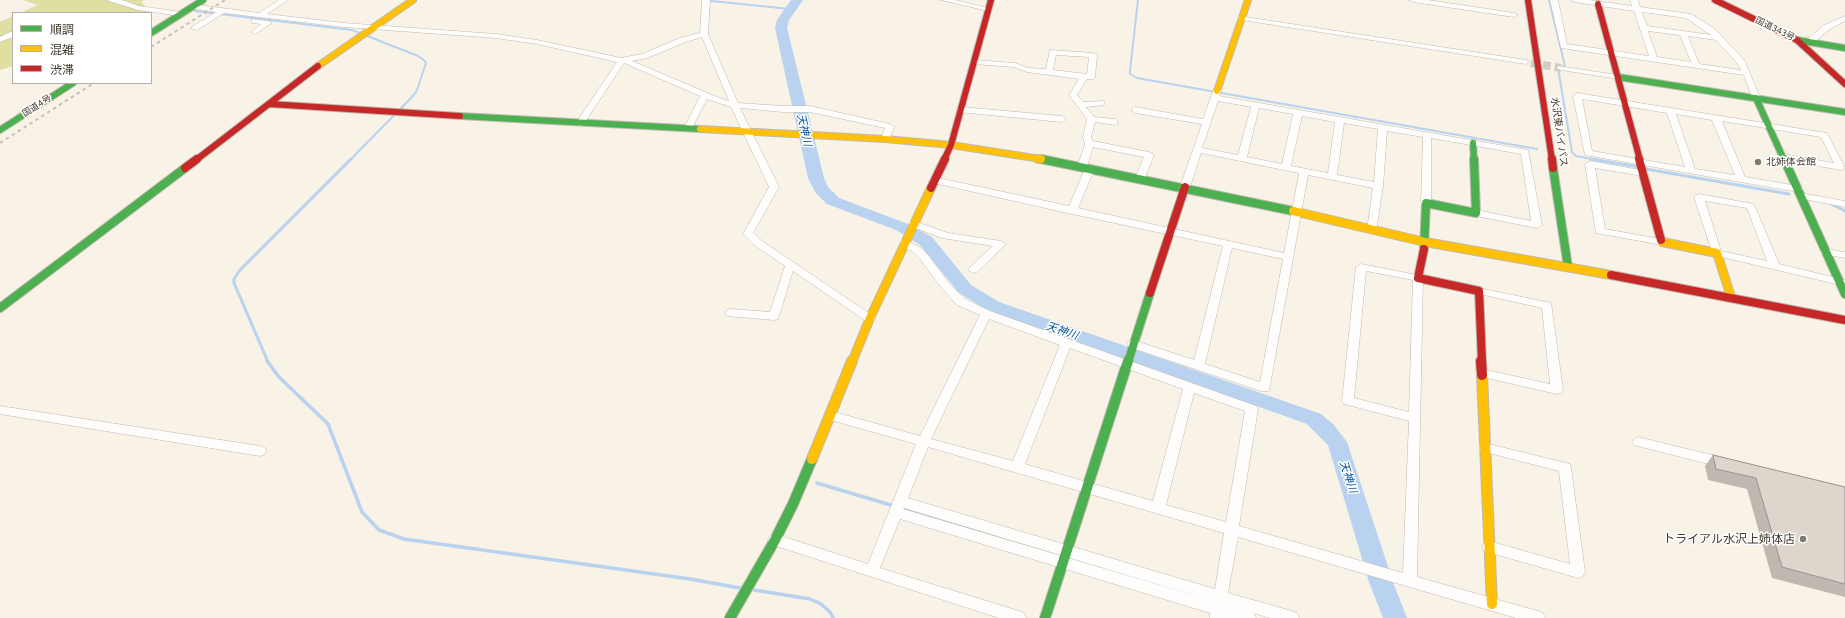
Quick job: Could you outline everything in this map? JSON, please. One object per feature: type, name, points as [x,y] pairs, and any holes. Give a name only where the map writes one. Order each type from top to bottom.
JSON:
[{"type":"main road","points":[[152,32],[203,0]]},
{"type":"main road","points":[[0,308],[372,27],[413,0]]},
{"type":"main road","points":[[1216,94],[1248,0]]},
{"type":"main road","name":"水沢東バイパス","points":[[1528,0],[1568,267]]},
{"type":"main road","name":"国道343号","points":[[1715,0],[1797,40],[1845,84]]},
{"type":"main road","points":[[1598,4],[1662,242],[1717,253],[1731,297]]},
{"type":"main road","points":[[730,618],[775,540],[802,483],[831,416],[870,318],[951,145],[989,5]]},
{"type":"main road","points":[[1797,40],[1845,48]]},
{"type":"main road","points":[[1618,77],[1845,112]]},
{"type":"main road","name":"国道4号","points":[[0,130],[71,84]]},
{"type":"main road","points":[[1756,98],[1826,252],[1842,282],[1845,294]]},
{"type":"main road","points":[[269,104],[885,139],[951,145],[1033,157],[1186,187],[1297,211],[1425,242],[1731,297],[1845,320]]},
{"type":"main road","points":[[1473,143],[1476,213],[1426,203],[1425,242],[1418,278],[1479,291],[1492,604]]},
{"type":"main road","points":[[1045,618],[1126,364],[1186,187]]},
{"type":"street","points":[[110,0],[118,1],[138,8],[181,14]]},
{"type":"street","points":[[258,18],[284,0]]},
{"type":"street","points":[[706,0],[704,34],[746,131],[774,187],[748,234],[758,243],[870,318]]},
{"type":"street","points":[[945,0],[989,5]]},
{"type":"street","points":[[1413,0],[1514,15]]},
{"type":"street","points":[[1554,0],[1564,46],[1747,73]]},
{"type":"street","points":[[1574,0],[1688,16],[1711,30],[1742,63],[1756,98]]},
{"type":"street","points":[[1634,0],[1654,59]]},
{"type":"street","points":[[194,6],[218,14],[512,38],[622,60],[652,71],[705,95],[735,105],[783,109],[810,109],[890,128],[885,139]]},
{"type":"street","points":[[194,28],[218,14]]},
{"type":"street","points":[[255,32],[268,23],[258,18]]},
{"type":"street","points":[[1242,18],[1526,62]]},
{"type":"street","points":[[1809,42],[1827,27],[1845,18]]},
{"type":"street","points":[[1644,28],[1719,38]]},
{"type":"street","points":[[0,30],[12,33]]},
{"type":"street","points":[[1683,33],[1696,66]]},
{"type":"street","points":[[0,40],[12,34]]},
{"type":"street","points":[[580,122],[622,60],[644,56],[684,40],[704,34]]},
{"type":"street","points":[[974,62],[1014,65],[1027,70],[1091,78],[1093,55],[1053,52],[1049,72]]},
{"type":"street","points":[[1561,68],[1618,77]]},
{"type":"street","points":[[1072,211],[1086,168],[1089,146],[1086,137],[1091,119],[1073,94],[1084,77]]},
{"type":"street","points":[[1186,187],[1216,94],[1256,105],[1525,152],[1537,225],[1476,213]]},
{"type":"street","points":[[688,128],[705,95]]},
{"type":"street","points":[[1783,158],[1841,167],[1824,135],[1577,96],[1588,153],[1740,179],[1845,204]]},
{"type":"street","points":[[1082,105],[1101,103]]},
{"type":"street","points":[[1242,158],[1256,105]]},
{"type":"street","points":[[961,110],[1062,119]]},
{"type":"street","points":[[1135,110],[1207,122]]},
{"type":"street","points":[[1670,110],[1691,171]]},
{"type":"street","points":[[1286,167],[1298,112]]},
{"type":"street","points":[[1716,118],[1740,179]]},
{"type":"street","points":[[1091,119],[1115,122]]},
{"type":"street","points":[[1332,176],[1340,120]]},
{"type":"street","points":[[1372,230],[1378,186],[1383,127]]},
{"type":"street","points":[[1426,203],[1427,135]]},
{"type":"street","points":[[1088,143],[1148,155],[1140,178]]},
{"type":"street","points":[[1198,150],[1378,186]]},
{"type":"street","points":[[1643,173],[1590,164],[1600,231],[1662,242]]},
{"type":"street","points":[[1133,344],[1265,388],[1304,171]]},
{"type":"street","points":[[934,180],[1288,257]]},
{"type":"street","points":[[1774,266],[1751,206],[1699,197],[1717,253],[1842,282]]},
{"type":"street","points":[[914,224],[946,236],[1000,244],[974,270]]},
{"type":"street","points":[[905,243],[917,250],[924,257],[944,284],[961,302],[986,314],[1252,409],[1219,608]]},
{"type":"street","points":[[1198,365],[1228,245]]},
{"type":"street","points":[[1826,252],[1845,255]]},
{"type":"street","points":[[731,313],[774,316],[790,265]]},
{"type":"street","points":[[1410,580],[1415,418],[1418,278],[1361,267],[1348,401],[1415,418]]},
{"type":"street","points":[[1479,291],[1547,306],[1557,390],[1482,373]]},
{"type":"street","points":[[872,571],[924,441],[986,314]]},
{"type":"street","points":[[1017,467],[1066,343]]},
{"type":"street","points":[[1158,509],[1189,387]]},
{"type":"street","points":[[0,410],[260,451]]},
{"type":"street","points":[[831,416],[1017,467],[1538,618]]},
{"type":"street","points":[[1638,442],[1738,466]]},
{"type":"street","points":[[1485,448],[1565,468],[1578,572],[1489,547]]},
{"type":"street","points":[[898,506],[1065,556],[1249,618]]},
{"type":"street","points":[[775,540],[1019,618]]},
{"type":"street","points":[[1219,608],[1292,618]]},
{"type":"green space","points":[[23,0],[144,0],[141,2],[151,12],[22,12],[38,5]]},
{"type":"green space","points":[[12,16],[12,66],[0,70],[0,22]]},
{"type":"building","name":"トライアル水沢上姉体店","points":[[1713,455],[1845,487],[1845,584],[1782,567],[1756,478],[1716,469]]},
{"type":"waterway","points":[[702,0],[790,9]]},
{"type":"waterway","name":"天神川","points":[[797,0],[783,20],[781,28],[816,178],[821,189],[833,201],[902,227],[926,241],[965,289],[993,306],[1314,419],[1327,430],[1337,442],[1381,582],[1395,618]]},
{"type":"waterway","points":[[1138,0],[1130,71],[1130,74],[1137,78],[1537,149]]},
{"type":"waterway","points":[[1549,0],[1565,66],[1558,68],[1572,152],[1576,156],[1591,159]]},
{"type":"waterway","points":[[195,11],[352,30],[418,56],[424,60],[426,63],[417,90],[413,96],[350,160]]},
{"type":"waterway","points":[[1591,159],[1639,167]]},
{"type":"waterway","points":[[1591,159],[1596,160]]},
{"type":"waterway","points":[[268,362],[234,283],[234,279],[240,270],[350,160]]},
{"type":"waterway","points":[[1646,169],[1789,194]]},
{"type":"waterway","points":[[1831,204],[1845,211]]},
{"type":"waterway","points":[[267,361],[279,377],[328,424],[362,512],[379,530],[404,539],[690,579],[740,588]]},
{"type":"waterway","points":[[817,483],[894,506]]},
{"type":"waterway","points":[[900,508],[1059,555]]},
{"type":"waterway","points":[[1072,559],[1209,600]]},
{"type":"waterway","points":[[754,590],[810,599],[821,604],[830,612],[833,618]]},
{"type":"tunnel","points":[[1531,63],[1561,68]]},
{"type":"railway","points":[[152,46],[225,0]]},
{"type":"railway","points":[[0,143],[92,84]]},
{"type":"traffic: fast","points":[[152,32],[203,0]]},
{"type":"traffic: fast","points":[[1797,40],[1845,48]]},
{"type":"traffic: fast","points":[[1618,77],[1845,112]]},
{"type":"traffic: fast","points":[[0,130],[71,84]]},
{"type":"traffic: fast","points":[[1756,98],[1845,294]]},
{"type":"traffic: fast","points":[[460,116],[700,129]]},
{"type":"traffic: fast","points":[[1424,249],[1426,203],[1476,213],[1473,143]]},
{"type":"traffic: fast","points":[[1041,159],[1293,211]]},
{"type":"traffic: fast","points":[[0,308],[185,168]]},
{"type":"traffic: fast","points":[[1553,168],[1568,267]]},
{"type":"traffic: fast","points":[[1045,618],[1150,293]]},
{"type":"traffic: fast","points":[[730,618],[775,540],[793,504],[812,459]]},
{"type":"traffic: slow","points":[[318,66],[346,45],[413,0]]},
{"type":"traffic: slow","points":[[1217,91],[1248,0]]},
{"type":"traffic: slow","points":[[700,129],[885,139],[951,145],[1041,159]]},
{"type":"traffic: slow","points":[[812,459],[870,318],[931,188]]},
{"type":"traffic: slow","points":[[1293,211],[1425,242],[1611,275]]},
{"type":"traffic: slow","points":[[1661,240],[1662,242],[1717,253],[1731,297]]},
{"type":"traffic: slow","points":[[1482,375],[1492,604]]},
{"type":"traffic: jam","points":[[931,188],[951,145],[991,0]]},
{"type":"traffic: jam","points":[[1528,0],[1553,168]]},
{"type":"traffic: jam","points":[[1715,0],[1797,40],[1845,84]]},
{"type":"traffic: jam","points":[[1598,4],[1661,240]]},
{"type":"traffic: jam","points":[[185,168],[318,66]]},
{"type":"traffic: jam","points":[[269,104],[460,116]]},
{"type":"traffic: jam","points":[[1150,293],[1185,187]]},
{"type":"traffic: jam","points":[[1424,249],[1418,278],[1479,291],[1482,375]]},
{"type":"traffic: jam","points":[[1611,275],[1845,320]]},
{"type":"place","name":"北姉体会館","points":[[1758,162]]},
{"type":"place","name":"トライアル水沢上姉体店","points":[[1803,539]]}]
